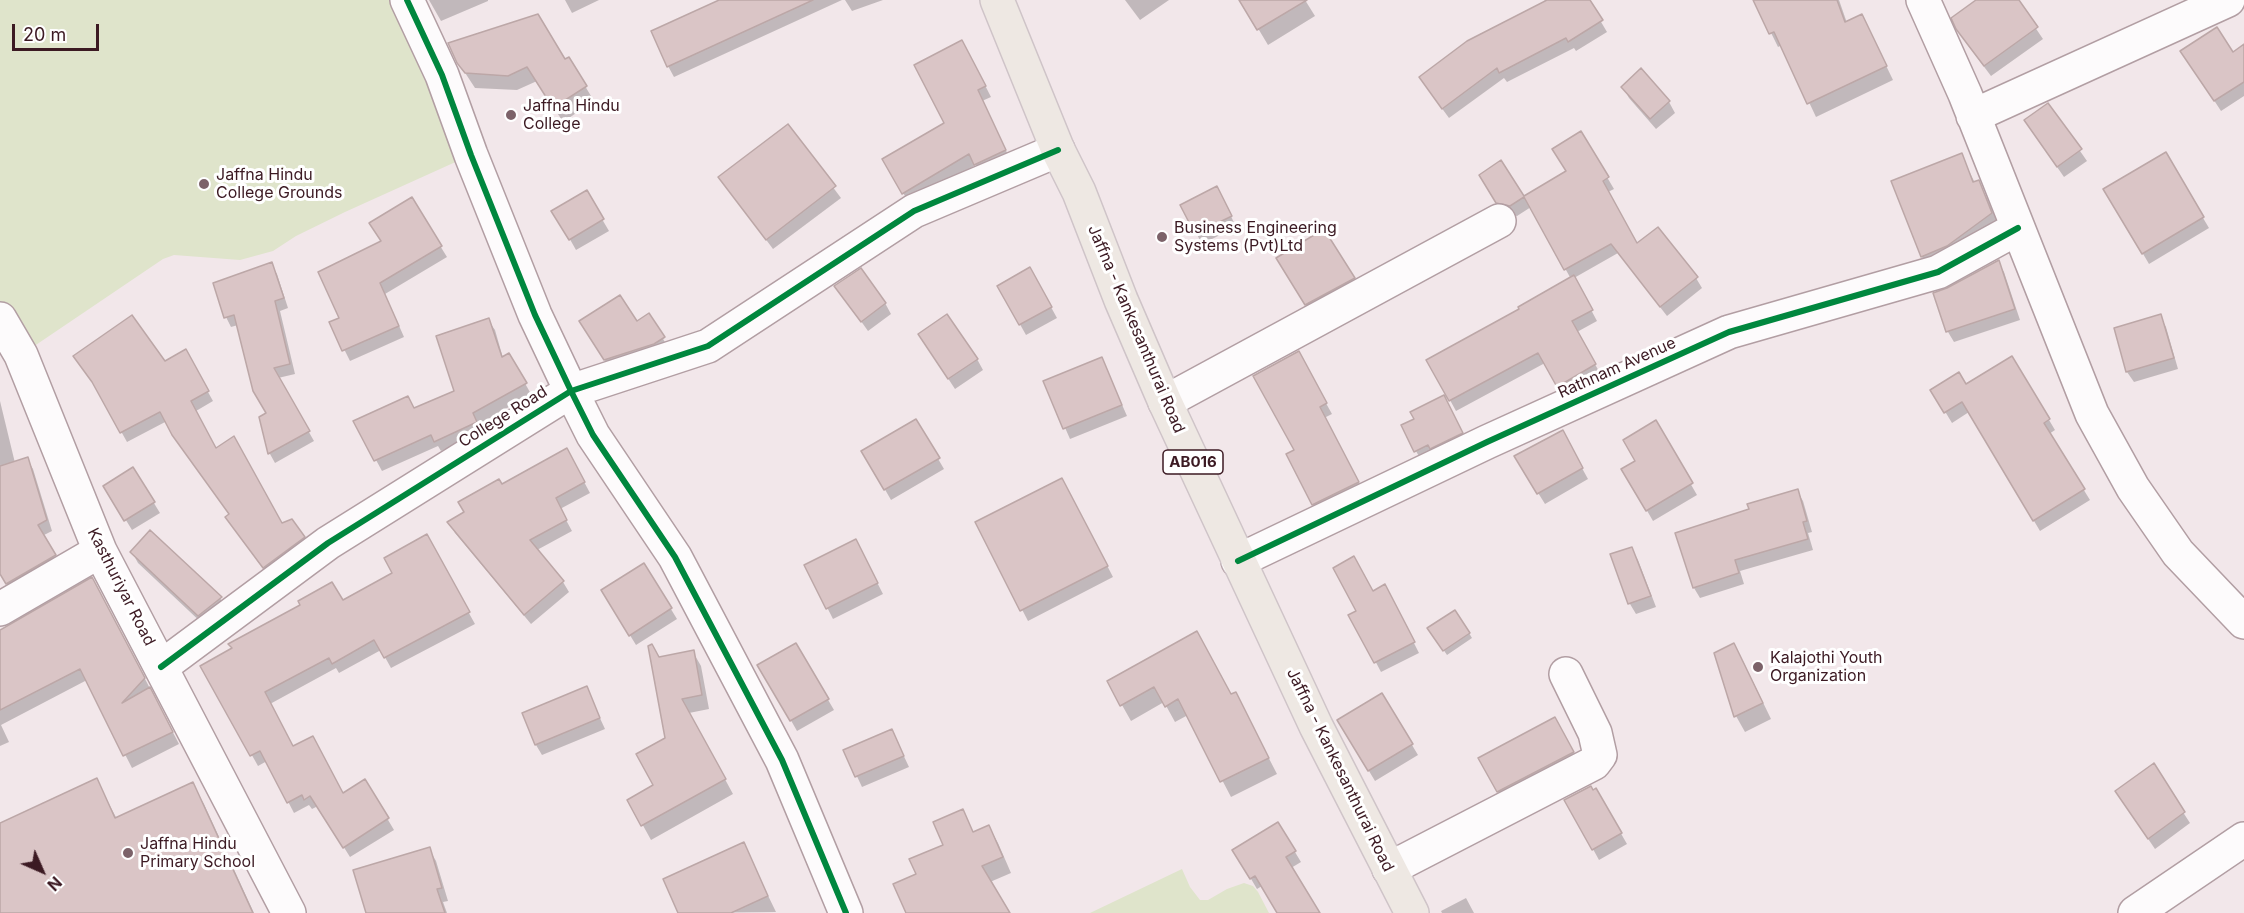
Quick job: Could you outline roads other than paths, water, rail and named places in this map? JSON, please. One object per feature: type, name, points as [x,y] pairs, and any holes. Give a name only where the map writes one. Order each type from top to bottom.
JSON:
[{"type":"main road","name":"Jaffna - Kankesanthurai Road","points":[[997,0],[1165,402],[1316,726],[1412,913]]},
{"type":"street","name":"College Road","points":[[162,668],[328,543],[571,391],[535,315],[471,155],[442,75],[407,0]]},
{"type":"street","points":[[1923,0],[1973,116],[2092,414],[2133,488],[2178,553],[2244,622]]},
{"type":"street","points":[[1973,116],[2228,0]]},
{"type":"street","points":[[846,913],[782,760],[680,568],[593,435],[571,391],[708,346],[914,211],[1058,150]]},
{"type":"street","points":[[1165,402],[1499,221]]},
{"type":"street","name":"Rathnam Avenue","points":[[1238,561],[1487,442],[1729,332],[1938,272],[2018,228]]},
{"type":"street","name":"Kasthuriyar Road","points":[[0,319],[21,355],[100,551],[289,913]]},
{"type":"street","points":[[0,609],[100,551]]},
{"type":"street","points":[[1389,869],[1594,763],[1600,755],[1595,733],[1566,674]]},
{"type":"street","points":[[2135,913],[2244,840]]},
{"type":"place","name":"Jaffna Hindu College","points":[[511,115]]},
{"type":"place","name":"Jaffna Hindu College Grounds","points":[[204,184]]},
{"type":"place","name":"Business Engineering Systems (Pvt)Ltd","points":[[1162,237]]},
{"type":"place","name":"Kalajothi Youth Organization","points":[[1758,667]]},
{"type":"place","name":"Jaffna Hindu Primary School","points":[[128,853]]}]
